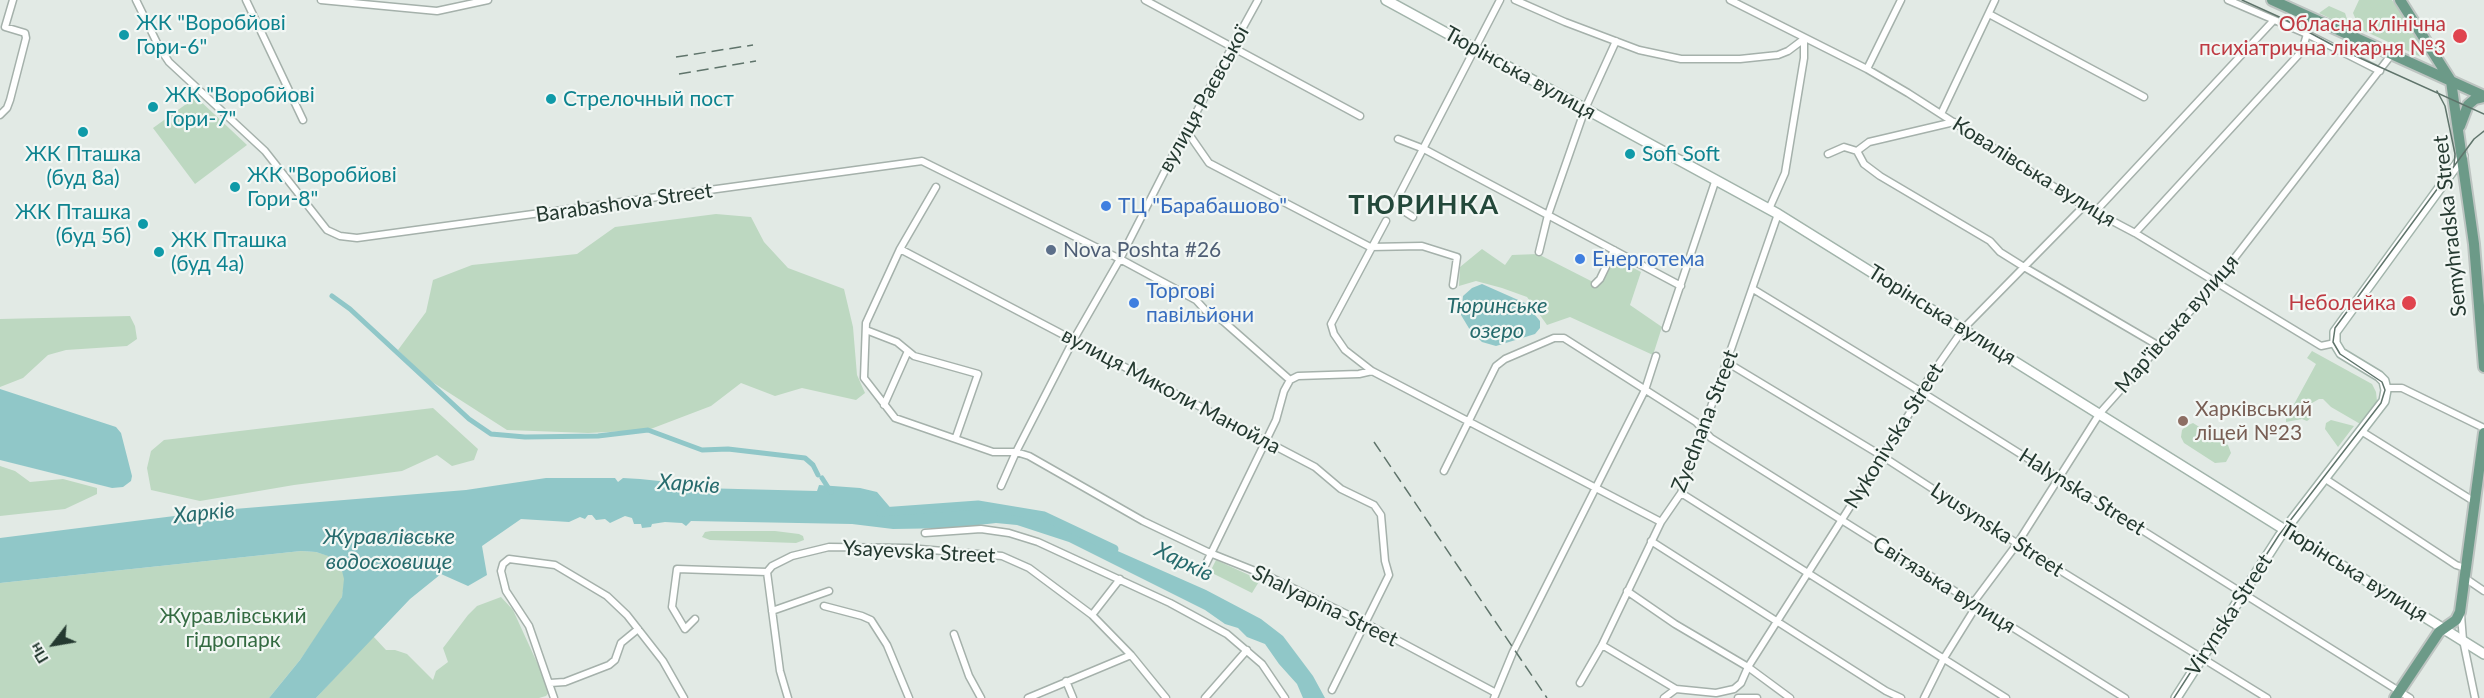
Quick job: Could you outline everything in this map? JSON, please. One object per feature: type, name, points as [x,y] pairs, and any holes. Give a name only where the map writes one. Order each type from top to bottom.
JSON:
[{"type":"main road","name":"Тюрінська вулиця","points":[[1386,0],[1778,214],[2484,654]]},
{"type":"main road","points":[[2272,0],[2393,53],[2484,97]]},
{"type":"main road","points":[[2400,0],[2451,81]]},
{"type":"main road","points":[[2417,64],[2425,63],[2429,59],[2429,47]]},
{"type":"main road","name":"Semyhradska Street","points":[[2451,81],[2474,244],[2484,367]]},
{"type":"main road","points":[[2459,129],[2468,105],[2475,99],[2484,97]]},
{"type":"main road","points":[[2386,388],[2379,376],[2344,356],[2335,343],[2336,327],[2463,156]]},
{"type":"main road","name":"Virynska Street","points":[[2176,698],[2286,529],[2384,401],[2386,388]]},
{"type":"main road","points":[[2397,695],[2439,632],[2456,621],[2460,612],[2484,433]]},
{"type":"street","points":[[0,115],[7,108],[10,100],[26,38],[25,33],[15,28],[5,27],[13,0]]},
{"type":"street","name":"Barabashova Street","points":[[136,0],[169,62],[275,162],[327,230],[340,236],[357,238],[922,161],[1120,259]]},
{"type":"street","points":[[246,0],[303,120]]},
{"type":"street","points":[[321,0],[437,11],[488,0]]},
{"type":"street","points":[[1145,0],[1360,116]]},
{"type":"street","name":"вулиця Раєвської","points":[[1001,486],[1074,339],[1120,259],[1186,130],[1258,0]]},
{"type":"street","points":[[1413,217],[1402,210],[1396,201],[1500,0]]},
{"type":"street","points":[[1515,0],[1639,50],[1681,59],[1740,59],[1778,55],[1788,51],[1804,39]]},
{"type":"street","name":"Ковалівська вулиця","points":[[1730,0],[1867,69],[1955,122],[2084,206],[2135,233],[2321,346],[2335,343]]},
{"type":"street","points":[[1867,69],[1901,0]]},
{"type":"street","points":[[1941,114],[1995,0]]},
{"type":"street","points":[[2228,0],[2307,34],[2380,71]]},
{"type":"street","points":[[1989,14],[2144,98]]},
{"type":"street","points":[[2096,212],[2273,21]]},
{"type":"street","points":[[2135,233],[2302,51],[2307,34]]},
{"type":"street","points":[[1769,209],[1785,173],[1803,68],[1804,39]]},
{"type":"street","points":[[1539,252],[1548,215],[1585,109],[1616,41]]},
{"type":"street","name":"Мар'ївська вулиця","points":[[1924,698],[1975,604],[2060,479],[2100,413],[2216,282],[2393,53]]},
{"type":"street","points":[[1857,151],[1869,142],[1912,130],[1955,122]]},
{"type":"street","points":[[1186,130],[1209,164],[1370,247],[1422,246],[1457,257],[1453,285]]},
{"type":"street","points":[[1398,138],[1424,149],[1681,286]]},
{"type":"street","points":[[1828,154],[1844,147],[1857,151],[1864,164],[1880,176],[1990,241],[2000,252],[2024,267],[2159,346]]},
{"type":"street","points":[[1666,328],[1716,179]]},
{"type":"street","points":[[908,351],[884,405],[864,378],[862,363],[866,323],[900,249],[936,187]]},
{"type":"street","name":"Nykonivska Street","points":[[1667,692],[1676,689],[1716,693],[1734,689],[1741,683],[1748,667],[1918,400],[1920,391],[1964,328],[2084,206]]},
{"type":"street","name":"Zyednana Street","points":[[1580,682],[1602,645],[1661,522],[1681,493],[1754,289],[1778,214]]},
{"type":"street","points":[[1386,221],[1370,247],[1331,324],[1334,334],[1345,350],[1372,370],[1661,522]]},
{"type":"street","name":"вулиця Миколи Манойла","points":[[900,249],[1315,467],[1341,489],[1374,505],[1378,510],[1389,575],[1365,623]]},
{"type":"street","points":[[1595,284],[1600,279],[1614,250]]},
{"type":"street","points":[[1120,259],[1196,300],[1206,312],[1223,321],[1290,380]]},
{"type":"street","name":"Halynska Street","points":[[1754,289],[2243,592],[2397,695],[2410,698]]},
{"type":"street","points":[[866,330],[897,342],[914,356],[978,374],[956,437]]},
{"type":"street","name":"Світязька вулиця","points":[[1469,420],[1500,362],[1559,338],[1569,341],[1696,422],[1711,438],[1840,521],[2125,698]]},
{"type":"street","points":[[1495,696],[1513,652],[1645,390],[1656,356]]},
{"type":"street","name":"Lyusynska Street","points":[[1728,363],[1882,456],[2017,544],[2267,698]]},
{"type":"street","points":[[1202,572],[1276,420],[1284,391],[1290,380],[1298,376],[1359,374],[1372,370]]},
{"type":"street","points":[[2386,388],[2402,388],[2484,428]]},
{"type":"street","name":"Shalyapina Street","points":[[884,405],[895,418],[956,437],[993,452],[1029,456],[1143,521],[1210,553],[1270,577],[1365,623],[1495,696]]},
{"type":"street","points":[[1444,471],[1469,420]]},
{"type":"street","points":[[2361,431],[2475,502]]},
{"type":"street","points":[[2325,478],[2457,565],[2484,591]]},
{"type":"street","points":[[1681,493],[2006,698]]},
{"type":"street","points":[[926,533],[981,529],[1009,533],[1038,542],[1120,579],[1227,634],[1247,650],[1275,680],[1285,698]]},
{"type":"street","points":[[1651,541],[1886,691],[1901,698]]},
{"type":"street","name":"Ysayevska Street","points":[[767,572],[772,566],[792,556],[829,547],[908,548],[1002,556],[1029,568],[1092,615],[1131,655],[1166,698]]},
{"type":"street","points":[[554,698],[529,626],[506,591],[501,571],[503,564],[513,558],[555,565],[608,596],[663,661],[684,698]]},
{"type":"street","points":[[695,619],[685,629],[672,607],[677,569],[767,572],[780,671],[788,698]]},
{"type":"street","points":[[1092,615],[1120,579]]},
{"type":"street","points":[[772,610],[829,591]]},
{"type":"street","points":[[1627,591],[1675,624],[1748,667],[1790,698]]},
{"type":"street","points":[[824,606],[871,620],[887,645],[909,698]]},
{"type":"street","points":[[2460,612],[2463,640],[2475,698]]},
{"type":"street","points":[[1332,690],[1365,623]]},
{"type":"street","points":[[550,683],[565,682],[609,665],[615,660],[621,643],[638,629]]},
{"type":"street","points":[[954,634],[969,676],[981,698]]},
{"type":"street","points":[[1602,645],[1667,692]]},
{"type":"street","points":[[1204,698],[1247,650]]},
{"type":"street","points":[[1028,698],[1131,655]]},
{"type":"street","points":[[1066,681],[1073,698]]},
{"type":"street","points":[[1738,698],[1757,698]]},
{"type":"green space","points":[[2359,0],[2392,0],[2421,42],[2426,55],[2421,57],[2360,29],[2353,13]]},
{"type":"green space","points":[[2329,6],[2345,13],[2350,28],[2319,13]]},
{"type":"green space","points":[[196,97],[247,145],[195,184],[153,128]]},
{"type":"green space","points":[[716,214],[751,217],[764,242],[788,268],[844,289],[853,327],[857,375],[865,393],[856,400],[802,388],[775,396],[741,383],[711,406],[648,430],[588,433],[507,430],[426,378],[398,350],[426,312],[433,280],[472,265],[577,254],[615,227]]},
{"type":"green space","points":[[1482,249],[1505,265],[1512,255],[1538,254],[1595,283],[1611,256],[1641,272],[1630,305],[1662,327],[1653,355],[1570,317],[1547,325],[1527,297],[1502,288],[1476,281],[1459,286],[1460,267]]},
{"type":"green space","points":[[130,316],[135,326],[137,339],[127,346],[66,350],[48,355],[23,378],[0,387],[0,319]]},
{"type":"green space","points":[[2312,351],[2372,384],[2377,401],[2362,425],[2331,407],[2323,399],[2312,403],[2307,411],[2311,418],[2307,421],[2302,419],[2286,422],[2316,364],[2307,358]]},
{"type":"green space","points":[[433,408],[478,449],[474,460],[452,466],[437,455],[402,471],[294,485],[200,501],[151,490],[147,468],[151,451],[164,440]]},
{"type":"green space","points":[[2331,420],[2354,426],[2338,447],[2325,429],[2326,423]]},
{"type":"green space","points":[[2193,423],[2228,445],[2231,453],[2226,462],[2215,463],[2184,443],[2181,437],[2182,430]]},
{"type":"green space","points":[[0,466],[15,471],[30,482],[63,479],[97,488],[97,494],[65,509],[0,516]]},
{"type":"green space","points":[[775,531],[799,534],[804,540],[796,543],[710,540],[702,537],[705,532]]},
{"type":"green space","name":"Журавлівський гідропарк","points":[[301,551],[329,556],[341,567],[345,579],[342,597],[300,660],[269,698],[0,698],[0,583]]},
{"type":"green space","points":[[1216,560],[1260,580],[1252,593],[1210,572]]},
{"type":"green space","points":[[501,597],[513,610],[550,691],[546,696],[539,698],[316,698],[373,636],[386,650],[407,654],[433,680],[436,671],[448,662],[443,648],[468,615],[477,606]]},
{"type":"water","name":"Тюринське озеро","points":[[1482,284],[1525,303],[1540,321],[1540,328],[1535,334],[1496,346],[1482,342],[1470,330],[1461,315],[1463,296],[1472,288]]},
{"type":"water","points":[[0,389],[116,427],[121,433],[132,476],[131,481],[123,487],[112,488],[0,460]]},
{"type":"water","name":"Журавлівське водосховище","points":[[546,478],[615,478],[618,482],[623,478],[640,479],[688,484],[688,490],[698,491],[699,488],[817,491],[819,485],[860,488],[877,492],[894,512],[904,514],[939,507],[992,508],[1036,515],[1206,590],[1261,619],[1283,636],[1313,676],[1325,698],[1303,698],[1297,684],[1265,644],[1247,637],[1238,628],[1225,624],[1205,610],[1069,542],[1017,525],[996,523],[953,528],[893,529],[852,524],[691,521],[686,526],[682,523],[665,522],[642,528],[641,524],[634,524],[632,518],[625,516],[610,523],[605,519],[596,520],[592,515],[569,522],[521,519],[482,546],[487,575],[468,586],[441,574],[410,599],[316,698],[269,698],[300,660],[342,597],[344,579],[341,567],[328,556],[301,551],[0,583],[0,538],[222,510],[466,490]]},
{"type":"waterway","points":[[332,296],[350,309],[469,419],[491,434],[525,437],[598,436],[648,430],[702,450],[728,449],[805,458],[813,465],[818,475]]},
{"type":"waterway","points":[[822,478],[831,492]]},
{"type":"waterway","name":"Харків","points":[[881,512],[978,505],[1044,516],[1114,549]]},
{"type":"tram line","points":[[2242,0],[2340,49],[2484,114]]},
{"type":"tram line","points":[[2437,91],[2445,106],[2455,154],[2454,166]]},
{"type":"tram line","points":[[2174,698],[2279,535],[2381,403],[2385,390],[2382,382],[2340,354],[2333,342],[2335,328],[2474,139],[2484,131]]},
{"type":"railway","points":[[676,57],[753,45]]},
{"type":"railway","points":[[679,74],[756,61]]},
{"type":"railway","points":[[1374,442],[1547,698]]},
{"type":"place","name":"ЖК \"Воробйові Гори-6\"","points":[[124,35]]},
{"type":"place","name":"Обласна клінічна психіатрична лікарня №3","points":[[2460,36]]},
{"type":"place","name":"Стрелочный пост","points":[[551,99]]},
{"type":"place","name":"ЖК \"Воробйові Гори-7\"","points":[[153,107]]},
{"type":"place","name":"ЖК Пташка (буд 8а)","points":[[83,132]]},
{"type":"place","name":"Sofi Soft","points":[[1630,154]]},
{"type":"place","name":"ЖК \"Воробйові Гори-8\"","points":[[235,187]]},
{"type":"place","name":"ТЦ \"Барабашово\"","points":[[1106,206]]},
{"type":"place","name":"ЖК Пташка (буд 5б)","points":[[143,224]]},
{"type":"place","name":"Nova Poshta #26","points":[[1051,250]]},
{"type":"place","name":"ЖК Пташка (буд 4а)","points":[[159,252]]},
{"type":"place","name":"Енерготема","points":[[1580,259]]},
{"type":"place","name":"Торгові павільйони","points":[[1134,303]]},
{"type":"place","name":"Неболейка","points":[[2409,303]]},
{"type":"place","name":"Харківський ліцей №23","points":[[2183,421]]},
{"type":"district","name":"ТЮРИНКА","points":[[1424,205]]}]
